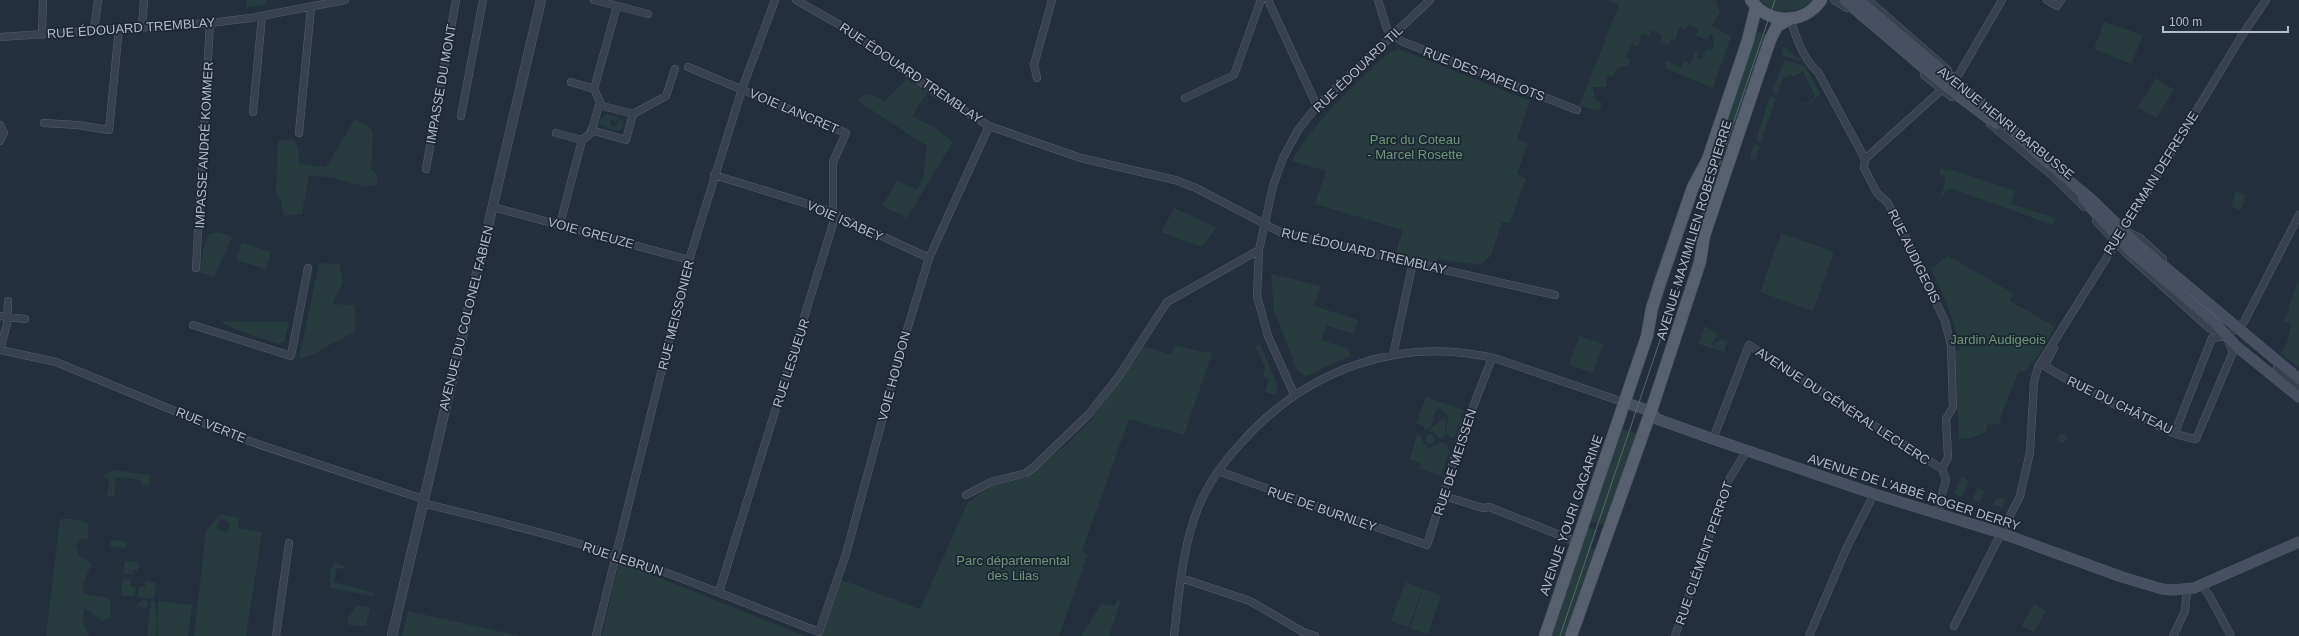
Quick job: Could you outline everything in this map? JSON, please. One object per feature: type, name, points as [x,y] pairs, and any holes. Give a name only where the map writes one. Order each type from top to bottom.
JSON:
[{"type":"main road","points":[[1754,3],[1770,16],[1790,19],[1810,12],[1822,0]]},
{"type":"main road","name":"AVENUE HENRI BARBUSSE","points":[[1844,0],[1943,88],[2022,141],[2073,184],[2119,237],[2236,346],[2299,397]]},
{"type":"main road","name":"AVENUE HENRI BARBUSSE","points":[[1859,0],[2013,130],[2022,141]]},
{"type":"main road","name":"AVENUE MAXIMILIEN ROBESPIERRE","points":[[1623,402],[1647,336],[1652,308],[1693,187],[1708,159],[1748,40],[1754,3]]},
{"type":"main road","name":"AVENUE MAXIMILIEN ROBESPIERRE","points":[[1651,411],[1700,262],[1704,236],[1759,71],[1777,26],[1790,19]]},
{"type":"main road","name":"AVENUE HENRI BARBUSSE","points":[[2119,237],[2135,242],[2229,323],[2239,328],[2299,379]]},
{"type":"main road","name":"AVENUE DE L'ABBÉ ROGER DERRY","points":[[1623,402],[1651,411],[1657,419],[1713,439],[1874,494],[2000,533],[2138,582],[2168,590],[2187,590],[2201,585],[2299,542]]},
{"type":"main road","name":"AVENUE YOURI GAGARINE","points":[[1545,636],[1623,402]]},
{"type":"main road","points":[[1571,636],[1651,411]]},
{"type":"street","points":[[42,35],[43,0]]},
{"type":"street","points":[[94,30],[98,0]]},
{"type":"street","points":[[142,26],[144,0]]},
{"type":"street","name":"RUE ÉDOUARD TREMBLAY","points":[[0,37],[42,35],[142,26],[210,23],[262,16],[345,0]]},
{"type":"street","name":"IMPASSE DU MONT","points":[[426,169],[456,0]]},
{"type":"street","points":[[461,116],[483,0]]},
{"type":"street","name":"AVENUE DU COLONEL FABIEN","points":[[392,636],[422,501],[541,0]]},
{"type":"street","points":[[594,0],[648,14]]},
{"type":"street","name":"RUE MEISSONIER","points":[[596,636],[689,260],[714,175],[742,89],[775,0]]},
{"type":"street","name":"RUE ÉDOUARD TREMBLAY","points":[[796,0],[847,29],[936,94],[989,126],[1081,158],[1175,180],[1196,188],[1266,226],[1282,233],[1555,295]]},
{"type":"street","points":[[1038,78],[1034,64],[1052,0]]},
{"type":"street","points":[[1185,98],[1234,75],[1261,0]]},
{"type":"street","points":[[1268,0],[1317,106]]},
{"type":"street","points":[[1378,0],[1387,29],[1393,35]]},
{"type":"street","name":"RUE ÉDOUARD TIL","points":[[1294,394],[1268,336],[1261,315],[1257,290],[1259,250],[1266,226],[1273,186],[1283,158],[1298,130],[1317,106],[1430,0]]},
{"type":"street","name":"AVENUE HENRI BARBUSSE","points":[[1834,0],[1843,4],[1943,88],[1997,129],[2068,189],[2119,237]]},
{"type":"street","name":"AVENUE HENRI BARBUSSE","points":[[1868,0],[1946,67],[1954,79]]},
{"type":"street","points":[[1864,159],[1954,79],[1964,67],[2002,0]]},
{"type":"street","points":[[2046,0],[2057,6],[2061,0]]},
{"type":"street","name":"RUE GERMAIN DEFRESNE","points":[[2036,369],[2232,52],[2266,0]]},
{"type":"street","points":[[298,133],[311,6]]},
{"type":"street","points":[[560,224],[582,140],[592,130],[600,102],[594,89],[617,6]]},
{"type":"street","points":[[253,112],[262,16]]},
{"type":"street","name":"RUE AUDIGEOIS","points":[[1790,19],[1801,49],[1809,64],[1818,72],[1864,159],[1864,168],[1877,193],[1888,203],[1945,321],[1951,345],[1953,407],[1946,419],[1948,457],[1942,469],[1946,480],[1938,513]]},
{"type":"street","name":"IMPASSE ANDRÉ KOMMER","points":[[196,268],[210,23]]},
{"type":"street","points":[[44,123],[77,125],[109,130],[119,28]]},
{"type":"street","name":"RUE DES PAPELOTS","points":[[1393,35],[1411,46],[1577,110]]},
{"type":"street","name":"VOIE LANCRET","points":[[688,67],[846,133]]},
{"type":"street","points":[[599,105],[633,114],[666,96],[675,69]]},
{"type":"street","points":[[571,82],[594,89]]},
{"type":"street","points":[[592,130],[626,140],[633,114]]},
{"type":"street","points":[[0,126],[4,133],[0,141]]},
{"type":"street","name":"VOIE HOUDON","points":[[819,632],[846,554],[903,343],[929,258],[989,126]]},
{"type":"street","points":[[556,133],[582,140]]},
{"type":"street","name":"RUE LESUEUR","points":[[718,592],[833,224],[833,162],[846,133]]},
{"type":"street","name":"VOIE ISABEY","points":[[714,175],[821,208],[833,215],[929,258]]},
{"type":"street","name":"VOIE GREUZE","points":[[493,207],[689,260]]},
{"type":"street","points":[[2175,432],[2212,338],[2227,336],[2239,328],[2299,215]]},
{"type":"street","points":[[966,495],[991,482],[1026,473],[1034,467],[1089,414],[1119,376],[1167,302],[1259,250]]},
{"type":"street","points":[[1393,354],[1412,262]]},
{"type":"street","points":[[193,325],[291,356],[308,268]]},
{"type":"street","points":[[0,350],[4,316],[8,301]]},
{"type":"street","points":[[4,316],[25,319]]},
{"type":"street","name":"RUE DU CHÂTEAU","points":[[2046,367],[2080,388],[2175,432],[2196,438],[2233,352],[2227,336]]},
{"type":"street","points":[[1954,626],[2000,533],[2009,522],[2020,496],[2029,462],[2036,369],[2046,367],[2047,361],[2055,348],[2055,339]]},
{"type":"street","name":"AVENUE DU GÉNÉRAL LECLERC","points":[[1713,439],[1749,345],[1942,469]]},
{"type":"street","name":"RUE VERTE","points":[[0,350],[56,362],[240,438],[422,501]]},
{"type":"street","points":[[1174,636],[1184,555],[1198,508],[1218,471],[1228,456],[1254,428],[1294,394],[1320,379],[1361,362],[1393,354],[1439,351],[1492,358],[1623,402]]},
{"type":"street","name":"RUE DE MEISSEN","points":[[1427,545],[1444,496],[1467,418],[1471,412],[1492,358]]},
{"type":"street","points":[[2277,368],[2299,388]]},
{"type":"street","name":"RUE CLÉMENT PERROT","points":[[1675,636],[1727,483],[1747,450]]},
{"type":"street","name":"RUE DE BURNLEY","points":[[1218,471],[1427,545]]},
{"type":"street","points":[[1809,636],[1847,547],[1874,494]]},
{"type":"street","points":[[1444,496],[1483,508],[1489,507],[1577,542]]},
{"type":"street","name":"RUE LEBRUN","points":[[422,501],[615,555],[718,592],[819,632]]},
{"type":"street","points":[[276,636],[288,543]]},
{"type":"street","points":[[1181,578],[1250,601],[1303,632],[1314,636]]},
{"type":"street","points":[[2201,585],[2209,596],[2231,636]]},
{"type":"street","points":[[2173,636],[2186,611],[2187,590]]},
{"type":"green space","points":[[246,0],[266,0],[265,5],[246,7]]},
{"type":"green space","points":[[1609,0],[1716,0],[1720,13],[1711,26],[1731,36],[1713,88],[1665,68],[1666,60],[1681,68],[1684,61],[1690,64],[1695,51],[1698,52],[1697,57],[1700,60],[1706,50],[1714,49],[1713,35],[1710,34],[1707,40],[1696,35],[1699,29],[1689,24],[1686,30],[1679,27],[1675,41],[1671,39],[1668,45],[1660,42],[1663,35],[1652,30],[1649,36],[1642,33],[1638,47],[1632,44],[1626,57],[1631,60],[1628,66],[1617,68],[1614,75],[1607,77],[1606,87],[1592,87],[1596,100],[1602,103],[1599,111],[1579,106],[1619,5]]},
{"type":"green space","points":[[1761,0],[1812,0],[1800,8],[1780,11],[1773,9]]},
{"type":"green space","points":[[2104,22],[2143,35],[2131,64],[2094,49]]},
{"type":"green space","points":[[1754,31],[1769,35],[1715,191],[1697,185]]},
{"type":"green space","points":[[1784,46],[1803,62],[1781,55]]},
{"type":"green space","name":"Parc du Coteau - Marcel Rosette","points":[[1399,49],[1530,101],[1517,139],[1528,144],[1517,174],[1526,179],[1510,223],[1502,222],[1491,256],[1479,265],[1440,259],[1432,264],[1395,255],[1403,230],[1315,204],[1326,171],[1292,161],[1302,145],[1336,103],[1389,52]]},
{"type":"green space","points":[[1785,60],[1805,66],[1820,93],[1812,102],[1807,104],[1801,105],[1802,102],[1806,104],[1814,99],[1815,95],[1803,71],[1793,77],[1791,74],[1783,78],[1778,94],[1772,91]]},
{"type":"green space","points":[[2156,78],[2174,90],[2156,118],[2138,107]]},
{"type":"green space","points":[[907,79],[927,93],[912,116],[935,128],[953,142],[907,218],[882,206],[897,181],[917,190],[923,177],[927,146],[858,101],[864,96],[874,95],[885,101]]},
{"type":"green space","points":[[1770,96],[1776,98],[1761,142],[1756,140]]},
{"type":"green space","points":[[607,114],[619,117],[616,122],[612,119],[609,122],[613,126],[611,130],[600,123],[600,119]]},
{"type":"green space","points":[[621,118],[624,122],[623,127],[619,130],[612,130]]},
{"type":"green space","points":[[355,119],[371,128],[373,135],[371,169],[377,175],[377,185],[366,187],[333,178],[309,175],[302,214],[284,216],[281,200],[276,194],[278,141],[294,139],[298,149],[299,164],[326,167]]},
{"type":"green space","points":[[1754,143],[1760,146],[1756,160],[1750,158]]},
{"type":"green space","points":[[1940,168],[1949,171],[1950,169],[2015,191],[2011,204],[2055,218],[2053,225],[1950,188],[1939,199],[1944,188],[1945,175],[1940,175]]},
{"type":"green space","points":[[2236,191],[2244,194],[2245,199],[2241,210],[2231,207]]},
{"type":"green space","points":[[1174,208],[1217,228],[1201,247],[1161,232]]},
{"type":"green space","points":[[219,232],[232,237],[214,277],[199,272],[207,235]]},
{"type":"green space","points":[[1781,233],[1834,252],[1813,311],[1760,292]]},
{"type":"green space","points":[[242,243],[271,252],[266,269],[236,260]]},
{"type":"green space","name":"Jardin Audigeois","points":[[1948,256],[2013,293],[2010,301],[2055,327],[2038,356],[2025,371],[2018,373],[2002,412],[2000,424],[1987,425],[1986,432],[1971,438],[1959,438],[1955,351],[1960,350],[1955,328],[1948,308],[1931,269]]},
{"type":"green space","points":[[319,263],[339,264],[343,283],[333,304],[355,305],[355,331],[310,356],[299,358]]},
{"type":"green space","points":[[1271,274],[1321,286],[1314,306],[1358,320],[1353,334],[1326,325],[1321,340],[1348,349],[1350,356],[1306,376],[1297,370],[1274,310]]},
{"type":"green space","points":[[2299,279],[2299,368],[2281,353],[2286,346],[2291,324],[2284,321],[2290,310],[2288,308]]},
{"type":"green space","points":[[220,321],[289,322],[284,342],[278,344],[234,329]]},
{"type":"green space","points":[[1705,326],[1718,334],[1711,346],[1721,339],[1727,342],[1724,352],[1699,344]]},
{"type":"green space","points":[[1579,336],[1603,344],[1593,373],[1569,365]]},
{"type":"green space","points":[[1260,344],[1278,387],[1275,395],[1265,392],[1269,379],[1263,376],[1265,367],[1255,346]]},
{"type":"green space","name":"Parc départemental des Lilas","points":[[1175,345],[1205,353],[1207,351],[1212,353],[1184,435],[1129,419],[1082,551],[1088,554],[1059,636],[820,636],[838,583],[842,580],[920,609],[968,502],[992,486],[1026,478],[1066,445],[1092,419],[1144,346],[1171,355]]},
{"type":"green space","points":[[1426,397],[1464,410],[1454,438],[1449,437],[1446,433],[1448,416],[1442,409],[1437,409],[1432,425],[1428,429],[1424,430],[1424,426],[1416,423]]},
{"type":"green space","points":[[1443,419],[1446,420],[1445,437],[1439,439],[1433,432],[1427,431]]},
{"type":"green space","points":[[1620,428],[1637,434],[1605,526],[1589,521]]},
{"type":"green space","points":[[1417,434],[1421,436],[1424,444],[1430,448],[1442,442],[1448,445],[1449,453],[1441,476],[1419,468],[1421,463],[1410,459]]},
{"type":"green space","points":[[1430,434],[1435,439],[1430,444],[1425,439]]},
{"type":"green space","points":[[2060,434],[2064,434],[2066,438],[2064,442],[2060,442],[2058,440],[2058,436]]},
{"type":"green space","points":[[115,470],[150,475],[148,485],[141,484],[141,480],[116,477],[114,497],[101,495],[107,495],[109,480],[103,478],[105,474]]},
{"type":"green space","points":[[1962,477],[1969,482],[1961,497],[1954,494]]},
{"type":"green space","points":[[1978,488],[1985,491],[1980,502],[1972,499]]},
{"type":"green space","points":[[1997,497],[2005,500],[2002,508],[1993,505]]},
{"type":"green space","points":[[221,514],[239,518],[238,528],[262,532],[246,636],[194,636],[206,531]],"holes":[[[220,518],[231,523],[226,533],[216,528]]]},
{"type":"green space","points":[[60,519],[73,519],[88,523],[88,538],[80,539],[76,545],[79,555],[91,564],[83,590],[85,594],[108,598],[111,604],[110,617],[103,621],[84,608],[83,623],[89,636],[46,636]]},
{"type":"green space","points":[[1586,527],[1598,530],[1591,548],[1598,550],[1567,636],[1550,636]]},
{"type":"green space","points":[[111,540],[127,542],[126,548],[110,546]]},
{"type":"green space","points":[[125,561],[139,563],[138,571],[134,570],[133,575],[123,573]]},
{"type":"green space","points":[[619,562],[625,564],[805,636],[602,636]]},
{"type":"green space","points":[[335,563],[344,566],[343,569],[337,568],[334,582],[374,593],[374,596],[330,588],[330,570]]},
{"type":"green space","points":[[123,579],[131,580],[130,586],[136,587],[134,597],[121,595]]},
{"type":"green space","points":[[145,581],[156,583],[154,599],[137,597],[139,587],[145,587]]},
{"type":"green space","points":[[1405,582],[1422,589],[1409,627],[1391,621]]},
{"type":"green space","points":[[1423,589],[1441,595],[1428,634],[1410,628]]},
{"type":"green space","points":[[143,600],[148,601],[147,608],[138,607],[136,613],[137,604]]},
{"type":"green space","points":[[1117,600],[1121,601],[1109,636],[1081,636],[1102,603],[1104,606],[1115,605]]},
{"type":"green space","points":[[151,601],[155,602],[157,621],[156,636],[147,636]]},
{"type":"green space","points":[[158,601],[192,605],[188,636],[158,636]]},
{"type":"green space","points":[[2034,604],[2046,611],[2034,632],[2021,626]]},
{"type":"green space","points":[[357,605],[370,607],[366,626],[349,625],[347,619]]},
{"type":"green space","points":[[408,611],[520,636],[402,636]]},
{"type":"tram line","points":[[1560,636],[1775,0]]}]
